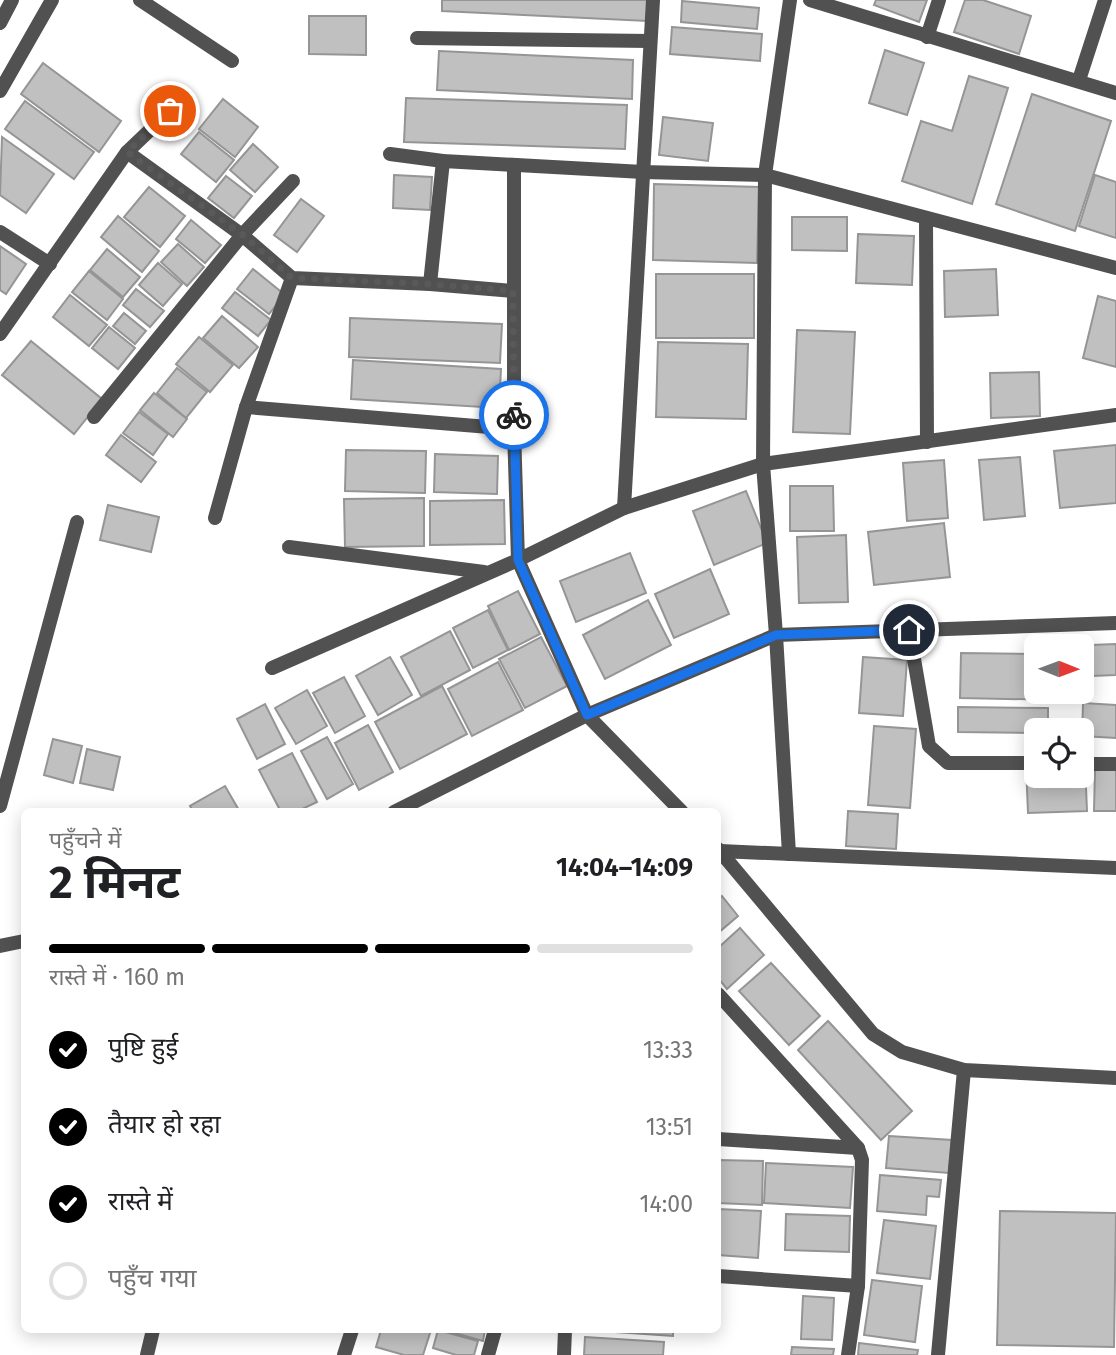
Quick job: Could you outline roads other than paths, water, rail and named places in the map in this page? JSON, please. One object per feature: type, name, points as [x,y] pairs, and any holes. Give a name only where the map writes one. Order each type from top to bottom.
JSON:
[{"type":"street","points":[[0,23],[12,0]]},
{"type":"street","points":[[0,91],[5,72],[52,0]]},
{"type":"street","points":[[140,0],[232,61]]},
{"type":"street","points":[[624,508],[653,0]]},
{"type":"street","points":[[789,854],[763,464],[765,175],[790,0]]},
{"type":"street","points":[[810,0],[1116,93]]},
{"type":"street","points":[[927,37],[939,0]]},
{"type":"street","points":[[1079,80],[1105,0]]},
{"type":"street","points":[[417,38],[650,41]]},
{"type":"street","points":[[0,334],[127,152],[170,111]]},
{"type":"street","points":[[127,152],[243,235],[292,278],[430,284],[513,291]]},
{"type":"street","points":[[390,154],[443,162],[765,175],[1116,268]]},
{"type":"street","points":[[430,284],[443,162]]},
{"type":"street","points":[[514,165],[514,429],[518,560],[587,715],[678,808]]},
{"type":"street","points":[[94,417],[243,235],[293,181]]},
{"type":"street","points":[[926,218],[927,442]]},
{"type":"street","points":[[0,232],[50,264]]},
{"type":"street","points":[[215,518],[246,407],[292,278]]},
{"type":"street","points":[[246,407],[514,429]]},
{"type":"street","points":[[272,668],[518,560],[624,508],[763,464],[1116,415]]},
{"type":"street","points":[[0,806],[77,522]]},
{"type":"street","points":[[289,548],[486,572]]},
{"type":"street","points":[[402,808],[587,715],[776,635],[1116,623]]},
{"type":"street","points":[[909,630],[929,746],[948,763],[1024,763]]},
{"type":"street","points":[[1094,764],[1116,764]]},
{"type":"street","points":[[721,850],[1116,868]]},
{"type":"street","points":[[721,852],[873,1034],[902,1052],[964,1070],[1116,1078]]},
{"type":"street","points":[[0,946],[21,942]]},
{"type":"street","points":[[721,997],[858,1148],[862,1160],[858,1286],[848,1355]]},
{"type":"street","points":[[938,1355],[964,1070]]},
{"type":"street","points":[[721,1139],[858,1148]]},
{"type":"street","points":[[721,1276],[858,1286]]},
{"type":"street","points":[[147,1355],[151,1333]]},
{"type":"street","points":[[344,1355],[351,1333]]},
{"type":"street","points":[[488,1355],[494,1333]]},
{"type":"street","points":[[564,1355],[565,1333]]}]
